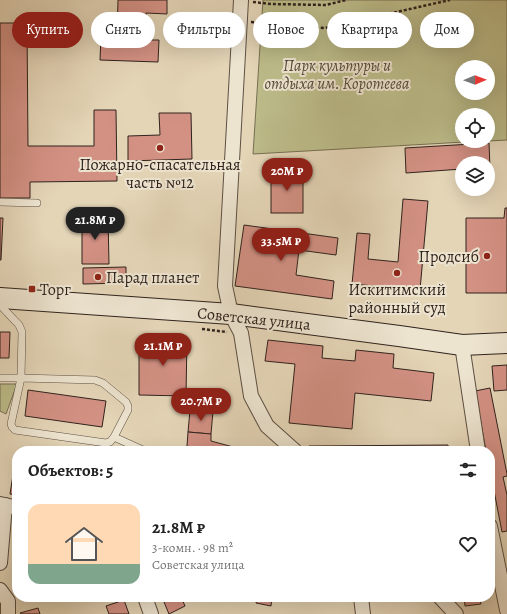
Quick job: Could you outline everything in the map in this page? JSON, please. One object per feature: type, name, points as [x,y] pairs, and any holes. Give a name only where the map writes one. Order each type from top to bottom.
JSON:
[{"type":"main road","name":"Советская улица","points":[[0,298],[231,314],[462,345],[507,342]]},
{"type":"street","points":[[240,12],[241,0]]},
{"type":"street","points":[[238,48],[225,286],[231,314],[241,333],[251,396],[267,426],[289,446]]},
{"type":"street","points":[[462,345],[477,446]]},
{"type":"street","points":[[0,563],[7,506]]},
{"type":"street","points":[[495,551],[507,610]]},
{"type":"street","points":[[0,590],[8,601],[8,614]]},
{"type":"street","points":[[147,602],[151,614]]},
{"type":"street","points":[[362,602],[363,614]]},
{"type":"street","points":[[445,602],[456,614]]},
{"type":"lane","points":[[0,202],[36,203]]},
{"type":"lane","points":[[0,305],[19,325],[22,332],[21,378],[11,424],[15,430],[106,443],[110,442],[114,437],[128,410],[126,402],[103,383],[95,380],[21,378],[0,378]]},
{"type":"lane","points":[[114,437],[134,446]]},
{"type":"path","points":[[241,0],[271,4],[326,5],[346,0]]},
{"type":"path","points":[[245,21],[325,28],[450,0]]},
{"type":"green space","name":"Парк культуры и отдыха им. Коротеева","points":[[263,0],[507,0],[507,140],[495,141],[495,108],[455,108],[455,143],[253,154],[260,48],[319,48],[319,12],[262,12]]},
{"type":"green space","points":[[0,384],[17,384],[6,414],[0,411]]},
{"type":"building","points":[[118,0],[167,0],[167,12],[163,12],[163,14],[155,13],[155,12],[118,12]]},
{"type":"building","points":[[0,23],[12,23],[12,48],[27,48],[28,146],[94,146],[94,110],[116,110],[117,181],[30,182],[30,198],[0,198]]},
{"type":"building","points":[[155,40],[159,40],[158,62],[100,60],[100,48],[155,48]]},
{"type":"building","name":"Пожарно-спасательная часть №12","points":[[159,113],[191,113],[192,159],[128,161],[128,136],[160,135]]},
{"type":"building","points":[[455,145],[455,148],[489,148],[490,156],[455,156],[455,170],[406,173],[405,148]]},
{"type":"building","points":[[271,172],[303,172],[303,213],[271,213]]},
{"type":"building","points":[[403,199],[428,201],[420,290],[352,284],[357,233],[370,234],[368,259],[398,262]]},
{"type":"building","name":"Продсиб","points":[[505,208],[507,208],[507,293],[466,293],[466,218],[504,218]]},
{"type":"building","points":[[82,217],[108,217],[109,264],[82,264]]},
{"type":"building","points":[[0,218],[3,218],[1,260],[0,260]]},
{"type":"building","points":[[244,225],[338,238],[336,255],[299,250],[296,275],[334,281],[332,299],[235,286]]},
{"type":"building","points":[[126,267],[126,283],[83,284],[83,268]]},
{"type":"building","points":[[0,332],[10,332],[9,358],[0,358]]},
{"type":"building","points":[[139,338],[187,338],[186,396],[139,395]]},
{"type":"building","points":[[268,340],[323,346],[322,358],[355,361],[356,350],[394,354],[393,368],[434,373],[431,401],[355,393],[352,429],[289,423],[295,364],[265,361]]},
{"type":"building","points":[[507,365],[507,390],[494,391],[492,366]]},
{"type":"building","points":[[490,388],[507,474],[507,476],[503,477],[507,495],[507,531],[502,532],[495,496],[495,446],[485,446],[475,391]]},
{"type":"building","points":[[28,390],[106,401],[102,427],[25,416]]},
{"type":"building","points":[[190,410],[213,411],[211,434],[188,432]]},
{"type":"building","points":[[188,432],[211,434],[211,441],[230,446],[187,446]]},
{"type":"building","points":[[448,445],[448,446],[309,446]]},
{"type":"building","points":[[12,481],[12,494],[10,494]]},
{"type":"building","points":[[118,602],[125,602],[129,614],[109,614],[106,606]]},
{"type":"building","points":[[164,602],[183,602],[185,606],[169,614]]},
{"type":"building","points":[[256,602],[271,602],[271,606]]},
{"type":"building","points":[[465,602],[481,602],[481,604],[465,606]]},
{"type":"building","points":[[38,608],[40,614],[20,613]]},
{"type":"place","name":"Пожарно-спасательная часть №12","points":[[160,148]]},
{"type":"place","name":"Продсиб","points":[[487,256]]},
{"type":"place","name":"Искитимский районный суд","points":[[397,273]]},
{"type":"place","name":"Парад планет","points":[[98,277]]},
{"type":"place","name":"Торг","points":[[32,289]]}]
